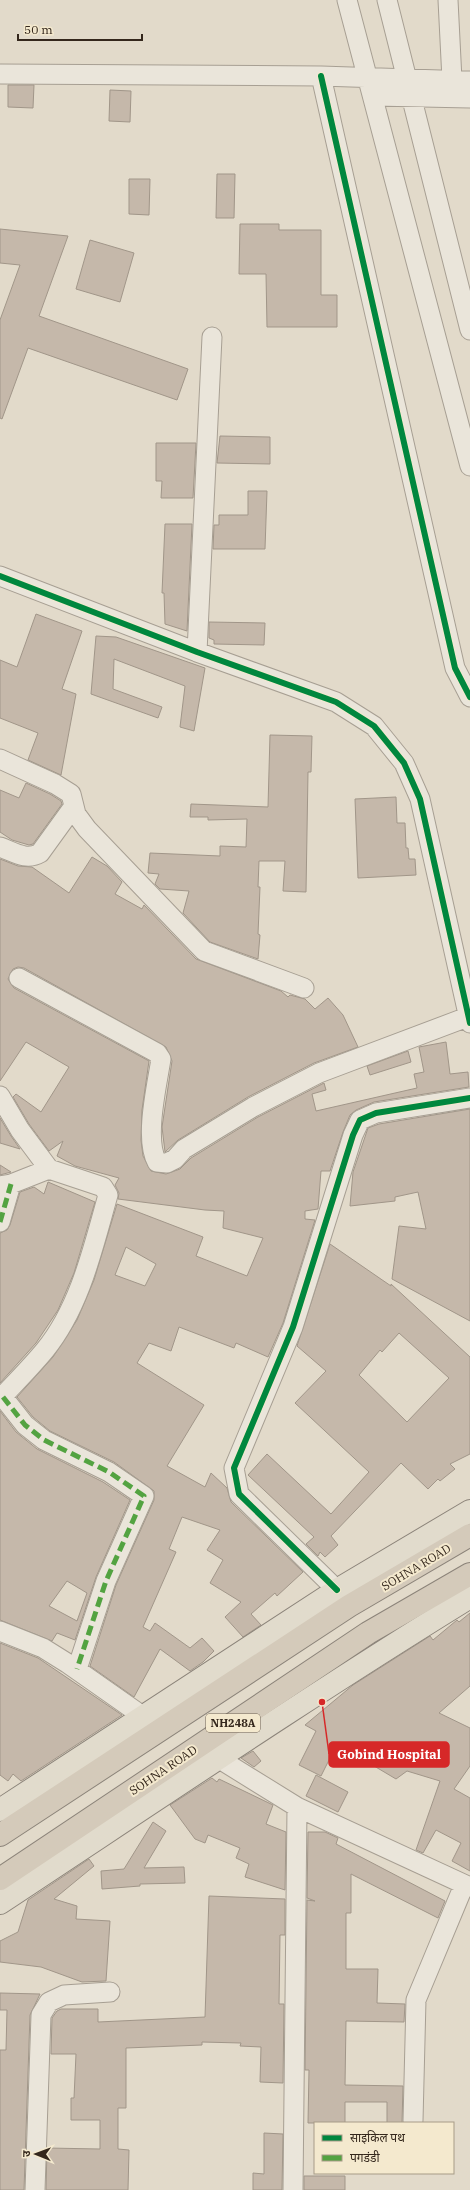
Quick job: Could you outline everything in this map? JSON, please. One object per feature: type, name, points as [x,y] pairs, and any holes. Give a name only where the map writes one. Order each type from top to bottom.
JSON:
[{"type":"highway","name":"SOHNA ROAD","points":[[0,1835],[349,1606],[470,1535]]},
{"type":"highway","name":"SOHNA ROAD","points":[[0,1879],[368,1633],[470,1574]]},
{"type":"main road","points":[[0,1810],[337,1590],[470,1511]]},
{"type":"main road","points":[[0,1903],[376,1655],[470,1597]]},
{"type":"street","points":[[347,0],[369,77],[470,466]]},
{"type":"street","points":[[387,0],[470,330]]},
{"type":"street","points":[[0,74],[321,76],[461,80],[448,0]]},
{"type":"street","points":[[321,76],[455,668],[470,697]]},
{"type":"street","points":[[374,96],[412,101],[470,98]]},
{"type":"street","points":[[197,652],[212,337]]},
{"type":"street","points":[[0,576],[197,652],[336,702],[374,726],[404,763],[420,799],[470,1019],[319,1073],[253,1107],[184,1148],[175,1159],[167,1163],[157,1162],[153,1154],[152,1110],[161,1059],[157,1053],[19,978]]},
{"type":"street","points":[[0,759],[64,789],[71,794],[78,819],[204,951],[304,988]]},
{"type":"street","points":[[0,847],[27,857],[40,853],[74,806]]},
{"type":"street","points":[[0,1096],[20,1130],[49,1170]]},
{"type":"street","points":[[337,1590],[239,1494],[234,1468],[294,1326],[360,1120],[376,1113],[470,1098]]},
{"type":"street","points":[[0,1222],[5,1185],[49,1170],[103,1187],[108,1195],[90,1260],[67,1315],[46,1349],[1,1398],[25,1425],[44,1440],[109,1472],[144,1496],[106,1581],[77,1669]]},
{"type":"street","points":[[0,1631],[42,1648],[77,1669],[144,1717]]},
{"type":"street","points":[[218,1758],[297,1807],[467,1886],[416,2000],[413,2122]]},
{"type":"street","points":[[293,2190],[297,1807]]},
{"type":"street","points":[[35,2190],[40,2014],[49,2002],[64,1994],[110,1992]]},
{"type":"building","points":[[8,85],[34,85],[33,108],[8,107]]},
{"type":"building","points":[[110,90],[131,91],[130,122],[109,121]]},
{"type":"building","points":[[217,174],[235,174],[234,218],[216,218]]},
{"type":"building","points":[[129,179],[150,179],[149,215],[129,214]]},
{"type":"building","points":[[240,224],[279,224],[279,230],[321,230],[321,295],[337,295],[337,327],[267,327],[266,274],[239,274]]},
{"type":"building","points":[[0,229],[68,236],[39,316],[188,369],[177,400],[28,348],[2,419],[0,418],[0,320],[20,265],[0,263]]},
{"type":"building","points":[[90,240],[134,253],[120,302],[76,289]]},
{"type":"building","points":[[220,436],[270,437],[270,464],[217,463]]},
{"type":"building","points":[[156,443],[196,443],[193,498],[161,498],[162,481],[156,481]]},
{"type":"building","points":[[248,491],[267,491],[265,549],[213,549],[214,525],[219,525],[219,515],[248,515]]},
{"type":"building","points":[[165,524],[192,524],[187,631],[165,624],[164,593],[162,593]]},
{"type":"building","points":[[36,614],[82,631],[62,689],[76,694],[61,775],[28,760],[38,733],[0,718],[0,660],[17,667]]},
{"type":"building","points":[[209,622],[265,623],[264,645],[214,644],[214,640],[209,638]]},
{"type":"building","points":[[96,636],[116,637],[205,668],[194,731],[180,727],[185,686],[114,659],[113,689],[162,707],[158,718],[91,694]]},
{"type":"building","points":[[270,735],[312,736],[311,772],[308,772],[306,892],[283,891],[285,861],[259,861],[258,887],[260,887],[258,934],[260,935],[258,959],[210,942],[183,913],[189,891],[160,889],[155,884],[159,874],[148,873],[150,853],[220,856],[220,846],[246,847],[247,819],[208,820],[208,817],[190,817],[191,804],[268,807]]},
{"type":"building","points":[[26,783],[50,794],[61,801],[62,804],[33,844],[29,845],[12,840],[0,832],[0,790],[19,798]]},
{"type":"building","points":[[396,797],[397,823],[405,823],[406,848],[408,848],[409,859],[415,859],[416,875],[358,878],[355,799]]},
{"type":"building","points":[[92,857],[107,866],[122,882],[115,894],[142,909],[144,905],[196,959],[281,991],[288,997],[290,995],[305,999],[315,1009],[328,998],[343,1015],[358,1047],[314,1063],[248,1097],[178,1140],[165,1152],[162,1127],[172,1061],[166,1047],[24,968],[18,967],[13,969],[8,979],[14,988],[149,1061],[142,1110],[141,1140],[143,1156],[151,1171],[166,1174],[180,1169],[191,1158],[258,1117],[324,1083],[326,1090],[312,1094],[316,1111],[417,1088],[414,1074],[424,1072],[419,1047],[446,1042],[450,1074],[468,1072],[469,1087],[374,1102],[356,1110],[350,1115],[330,1171],[321,1171],[318,1209],[305,1211],[305,1219],[315,1220],[283,1323],[268,1357],[236,1343],[234,1348],[179,1327],[171,1351],[149,1343],[137,1363],[204,1405],[167,1466],[205,1487],[211,1473],[227,1488],[231,1502],[303,1572],[277,1596],[275,1593],[251,1614],[261,1625],[243,1637],[225,1617],[241,1602],[210,1583],[223,1560],[207,1550],[220,1530],[182,1517],[169,1549],[176,1552],[143,1627],[150,1631],[155,1623],[190,1648],[202,1638],[214,1651],[203,1662],[190,1671],[160,1649],[134,1697],[90,1666],[116,1585],[154,1500],[154,1491],[114,1462],[50,1431],[33,1417],[17,1397],[53,1357],[77,1320],[94,1280],[117,1204],[203,1237],[196,1256],[247,1276],[263,1238],[223,1228],[224,1211],[118,1199],[119,1193],[115,1185],[119,1178],[75,1166],[57,1156],[63,1141],[49,1151],[29,1124],[13,1097],[16,1094],[41,1112],[69,1067],[26,1042],[0,1081],[0,859],[18,866],[32,867],[69,893]],"holes":[[[126,1247],[156,1264],[145,1286],[115,1275]]]},
{"type":"building","points":[[408,1051],[411,1062],[370,1075],[367,1066]]},
{"type":"building","points":[[470,1109],[470,1321],[392,1279],[399,1226],[426,1229],[418,1192],[395,1197],[395,1201],[350,1206],[353,1172],[368,1128],[379,1124]]},
{"type":"building","points":[[0,1118],[11,1136],[20,1149],[0,1143]]},
{"type":"building","points":[[0,1165],[11,1172],[0,1175]]},
{"type":"building","points":[[48,1182],[95,1202],[74,1273],[58,1310],[36,1343],[0,1383],[0,1233],[7,1230],[10,1225],[20,1192],[34,1187],[44,1194]]},
{"type":"building","points":[[330,1244],[391,1286],[391,1284],[470,1357],[470,1454],[450,1464],[455,1469],[440,1481],[438,1479],[428,1489],[401,1463],[331,1536],[338,1545],[325,1557],[320,1552],[318,1556],[306,1544],[314,1537],[248,1475],[267,1454],[331,1514],[369,1472],[295,1403],[326,1371],[297,1346]],"holes":[[[399,1333],[449,1378],[407,1422],[359,1375],[380,1350],[382,1352]]]},
{"type":"building","points":[[0,1411],[16,1432],[37,1449],[103,1482],[130,1500],[96,1577],[75,1640],[57,1633],[52,1641],[0,1620]],"holes":[[[67,1581],[87,1593],[77,1621],[49,1606]]]},
{"type":"building","points":[[470,1613],[470,1686],[439,1713],[470,1728],[470,1766],[454,1789],[470,1798],[470,1871],[452,1861],[461,1843],[436,1830],[423,1853],[416,1850],[440,1781],[407,1771],[396,1779],[337,1744],[321,1776],[299,1765],[316,1731],[305,1725],[353,1685],[430,1636],[433,1640],[457,1620],[459,1622]]},
{"type":"building","points":[[0,1643],[38,1658],[122,1715],[21,1781],[13,1774],[8,1781],[0,1775]]},
{"type":"building","points":[[253,1751],[261,1761],[254,1767],[241,1758]]},
{"type":"building","points":[[316,1775],[348,1792],[338,1812],[306,1796]]},
{"type":"building","points":[[212,1778],[217,1782],[219,1779],[273,1805],[266,1824],[286,1832],[285,1890],[245,1877],[249,1864],[236,1858],[240,1848],[208,1835],[205,1843],[195,1839],[170,1805]]},
{"type":"building","points":[[153,1822],[166,1831],[144,1868],[184,1867],[185,1883],[140,1884],[140,1886],[102,1889],[101,1871],[124,1869]]},
{"type":"building","points":[[308,1832],[325,1832],[338,1838],[336,1844],[445,1901],[438,1918],[351,1874],[351,1913],[346,1913],[346,1969],[378,1969],[377,2003],[405,2004],[404,2022],[346,2021],[345,2085],[403,2086],[402,2122],[387,2122],[387,2102],[345,2102],[345,2122],[308,2123],[309,2070],[305,2070],[307,1900],[315,1901],[307,1898]]},
{"type":"building","points":[[89,1859],[94,1866],[54,1899],[77,1906],[76,1919],[110,1921],[106,1981],[82,1982],[41,1967],[0,1962],[0,1941],[18,1932],[28,1900]]},
{"type":"building","points":[[209,1896],[285,1899],[285,1935],[280,1935],[279,2004],[284,2004],[283,2083],[260,2082],[261,2047],[240,2046],[241,2043],[202,2042],[202,2045],[126,2048],[126,2108],[118,2108],[118,2149],[129,2150],[128,2190],[46,2190],[47,2148],[100,2149],[100,2120],[71,2120],[71,2098],[74,2098],[76,2054],[51,2054],[52,2018],[57,2011],[61,2009],[98,2009],[98,2022],[205,2017]]},
{"type":"building","points":[[0,1993],[40,1994],[30,2015],[24,2190],[0,2190],[0,2050],[6,2050],[7,2010],[0,2010]]},
{"type":"building","points":[[264,2133],[283,2134],[282,2190],[253,2190],[253,2173],[264,2174]]},
{"type":"building","points":[[304,2176],[345,2176],[345,2190],[304,2190]]},
{"type":"marked path","points":[[0,1222],[11,1184]]},
{"type":"marked path","points":[[3,1397],[25,1425],[44,1440],[109,1472],[144,1496],[106,1581],[77,1669]]},
{"type":"cycle path","points":[[321,76],[455,668],[470,697]]},
{"type":"cycle path","points":[[0,576],[197,652],[336,702],[374,726],[404,763],[420,799],[470,1023]]},
{"type":"cycle path","points":[[337,1590],[239,1494],[234,1468],[293,1327],[353,1135],[360,1120],[376,1113],[470,1098]]},
{"type":"place","name":"Gobind Hospital","points":[[322,1702]]}]
